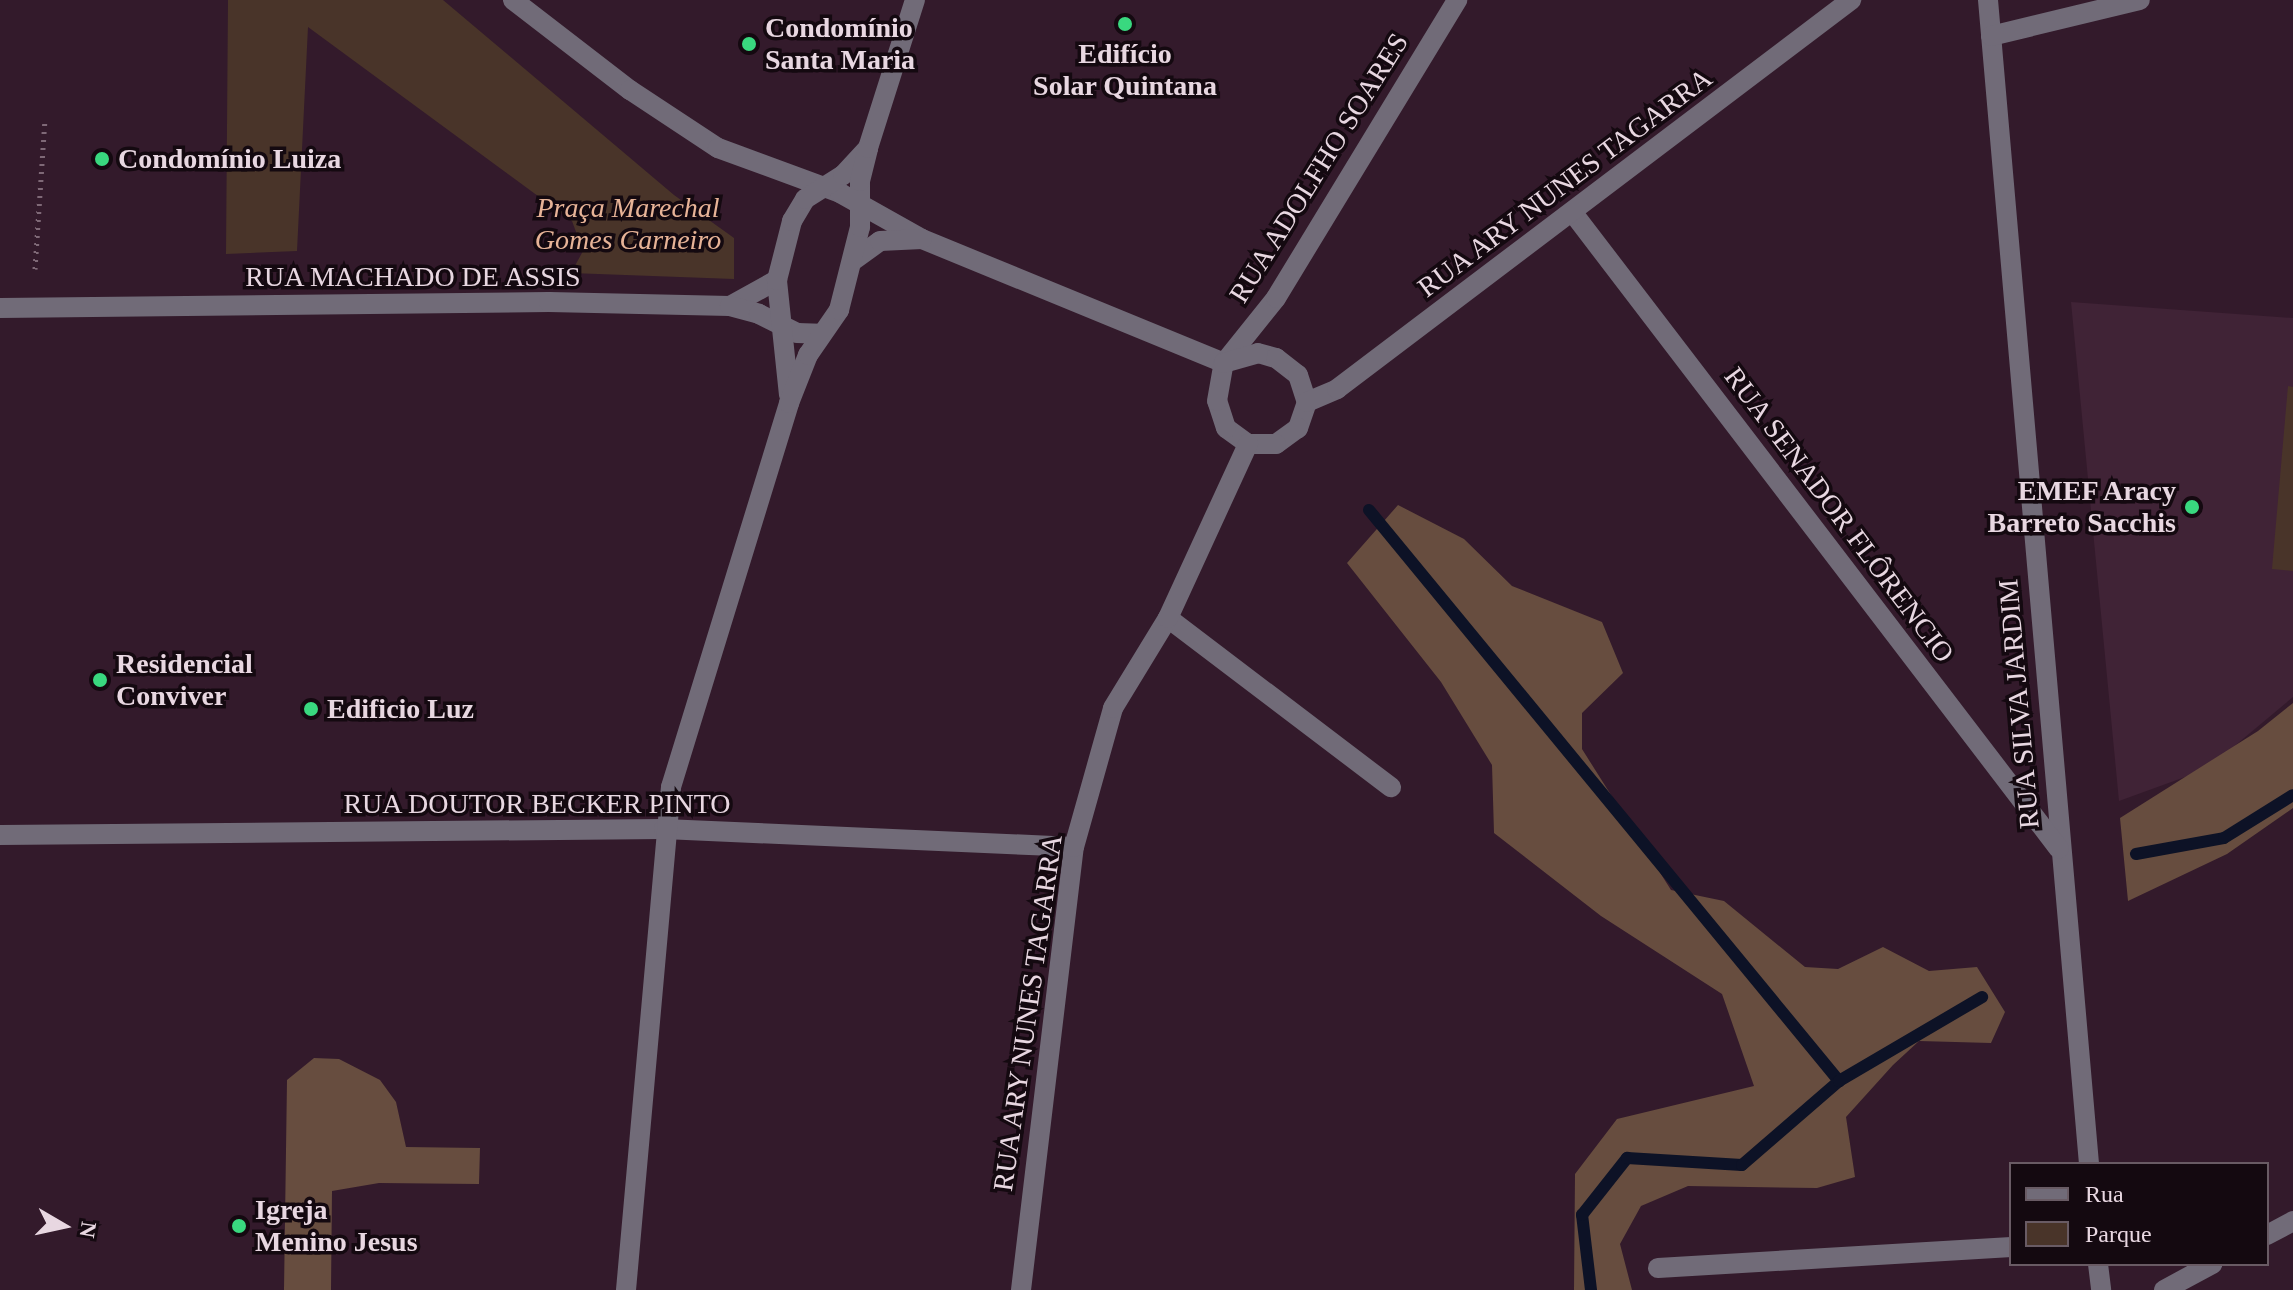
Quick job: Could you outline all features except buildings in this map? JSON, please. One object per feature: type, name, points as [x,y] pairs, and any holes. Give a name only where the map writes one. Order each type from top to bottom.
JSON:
[{"type":"street","points":[[513,0],[630,90],[718,148],[859,202],[922,239],[1224,363],[1258,353],[1276,358],[1298,375],[1307,402],[1298,428],[1276,444],[1248,444],[1226,428],[1217,401],[1224,363]]},
{"type":"street","points":[[626,1290],[664,829],[682,740],[789,403],[820,334],[839,310],[854,260],[868,148],[915,0]]},
{"type":"street","name":"RUA ADOLFHO SOARES","points":[[1224,363],[1276,298],[1457,0]]},
{"type":"street","name":"RUA ARY NUNES TAGARRA","points":[[1307,402],[1337,389],[1851,0]]},
{"type":"street","name":"RUA SILVA JARDIM","points":[[1988,0],[2089,1162]]},
{"type":"street","points":[[1991,36],[2140,0]]},
{"type":"street","points":[[789,403],[777,280],[792,221],[820,186],[843,175],[868,148]]},
{"type":"street","name":"RUA SENADOR FLÔRENCIO","points":[[1573,213],[2060,850]]},
{"type":"street","points":[[854,260],[880,241],[922,239]]},
{"type":"street","points":[[730,306],[777,280]]},
{"type":"street","name":"RUA MACHADO DE ASSIS","points":[[0,308],[503,302],[730,306],[797,333],[820,334]]},
{"type":"street","points":[[1252,328],[1258,353]]},
{"type":"street","name":"RUA ARY NUNES TAGARRA","points":[[1021,1290],[1074,847],[1113,708],[1168,618],[1248,444]]},
{"type":"street","points":[[1168,618],[1391,787]]},
{"type":"street","name":"RUA DOUTOR BECKER PINTO","points":[[0,835],[664,829],[1074,847]]},
{"type":"street","points":[[2269,1234],[2293,1221]]},
{"type":"street","points":[[1658,1268],[2009,1247]]},
{"type":"street","points":[[2098,1266],[2101,1290]]},
{"type":"street","points":[[2164,1290],[2208,1266]]},
{"type":"path","points":[[35,269],[45,120]]},
{"type":"shaded area","name":"EMEF Aracy Barreto Sacchis","points":[[2071,302],[2293,318],[2293,697],[2207,769],[2119,801]]},
{"type":"shaded area","points":[[1398,505],[1464,539],[1512,586],[1602,622],[1623,673],[1582,713],[1582,749],[1671,890],[1724,901],[1805,967],[1838,969],[1883,947],[1929,971],[1977,967],[2005,1012],[1991,1043],[1919,1041],[1893,1065],[1846,1117],[1855,1177],[1817,1188],[1688,1186],[1641,1206],[1620,1244],[1632,1290],[1574,1290],[1575,1174],[1617,1119],[1754,1086],[1722,994],[1601,916],[1494,833],[1492,765],[1441,682],[1347,563]]},
{"type":"shaded area","points":[[2293,703],[2293,808],[2227,854],[2128,901],[2120,818],[2258,731]]},
{"type":"shaded area","points":[[314,1058],[339,1059],[380,1080],[396,1102],[406,1147],[480,1148],[479,1184],[379,1183],[332,1191],[331,1290],[284,1290],[287,1080]]},
{"type":"green space","name":"Praça Marechal Gomes Carneiro","points":[[228,0],[443,0],[674,195],[734,238],[734,279],[571,273],[583,251],[572,221],[308,27],[297,251],[226,254]]},
{"type":"green space","points":[[2288,386],[2293,387],[2293,571],[2272,569]]},
{"type":"waterway","points":[[1369,510],[1839,1081]]},
{"type":"waterway","points":[[2136,854],[2224,838],[2293,795]]},
{"type":"waterway","points":[[1591,1290],[1582,1215],[1627,1158],[1742,1165],[1839,1081],[1982,997]]},
{"type":"place","name":"Edifício Solar Quintana","points":[[1125,24]]},
{"type":"place","name":"Condomínio Santa Maria","points":[[749,44]]},
{"type":"place","name":"Condomínio Luiza","points":[[102,159]]},
{"type":"place","name":"EMEF Aracy Barreto Sacchis","points":[[2192,507]]},
{"type":"place","name":"Residencial Conviver","points":[[100,680]]},
{"type":"place","name":"Edificio Luz","points":[[311,709]]},
{"type":"place","name":"Igreja Menino Jesus","points":[[239,1226]]}]
